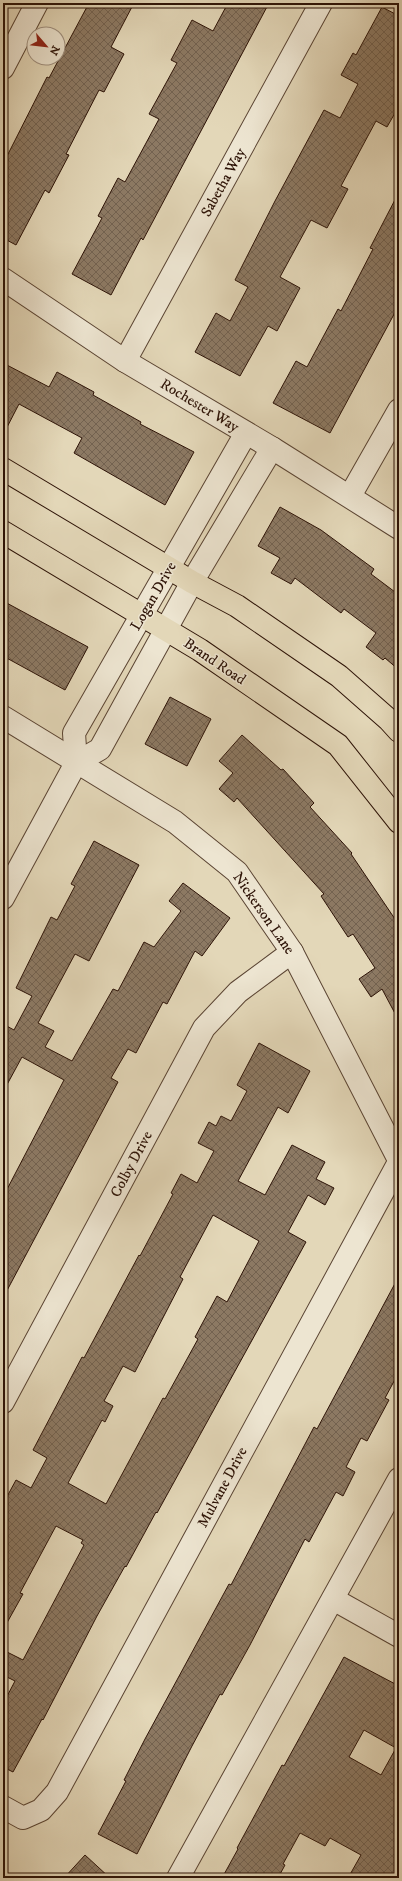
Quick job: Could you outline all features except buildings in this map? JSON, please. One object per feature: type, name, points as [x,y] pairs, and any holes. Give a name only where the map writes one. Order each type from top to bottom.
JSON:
[{"type":"main road","points":[[3,469],[192,582],[238,606],[339,676],[389,720],[399,731]]},
{"type":"main road","name":"Brand Road","points":[[3,532],[200,650],[338,745],[399,822]]},
{"type":"street","points":[[3,68],[37,3]]},
{"type":"street","name":"Sabetha Way","points":[[125,361],[321,3]]},
{"type":"street","name":"Rochester Way","points":[[3,279],[125,361],[246,432],[399,528]]},
{"type":"street","points":[[350,496],[399,410]]},
{"type":"street","name":"Logan Drive","points":[[246,432],[74,733],[76,763],[100,749],[192,582],[272,448]]},
{"type":"street","name":"Nickerson Lane","points":[[3,717],[76,763],[175,822],[237,872],[292,952],[399,1161]]},
{"type":"street","points":[[3,898],[76,763]]},
{"type":"street","name":"Colby Drive","points":[[3,1402],[204,1028],[238,992],[292,952]]},
{"type":"street","name":"Mulvane Drive","points":[[3,1807],[23,1818],[41,1810],[57,1792],[399,1161]]},
{"type":"street","points":[[178,1878],[399,1479]]},
{"type":"street","points":[[333,1599],[399,1636]]}]
